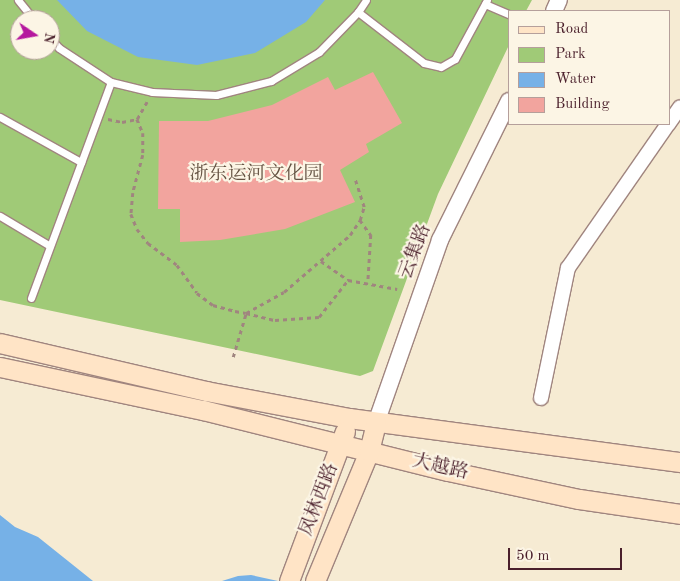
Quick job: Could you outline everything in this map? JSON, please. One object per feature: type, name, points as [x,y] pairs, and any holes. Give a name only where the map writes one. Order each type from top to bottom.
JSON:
[{"type":"main road","name":"大越路","points":[[0,343],[206,391],[376,423],[680,462]]},
{"type":"main road","name":"大越路","points":[[0,367],[203,410],[369,451],[579,498],[680,514]]},
{"type":"main road","name":"凤林西路","points":[[289,581],[342,443],[349,418]]},
{"type":"main road","name":"凤林西路","points":[[317,575],[369,451],[376,423]]},
{"type":"street","name":"云集路","points":[[376,423],[440,240],[508,104]]},
{"type":"street","points":[[670,120],[680,106]]},
{"type":"street","points":[[541,398],[568,268],[667,125]]},
{"type":"street","points":[[0,376],[258,431],[342,443]]},
{"type":"lane","points":[[18,0],[26,10]]},
{"type":"lane","points":[[60,49],[112,82],[152,92],[216,95],[271,81],[319,52],[358,12],[366,0]]},
{"type":"lane","points":[[358,12],[424,63],[441,67],[455,59],[486,2],[508,13]]},
{"type":"lane","points":[[30,298],[112,82]]},
{"type":"lane","points":[[0,117],[81,162]]},
{"type":"lane","points":[[0,216],[50,246]]},
{"type":"path","points":[[98,118],[122,122],[137,119],[152,92]]},
{"type":"path","points":[[137,119],[143,133],[143,155],[133,193],[131,214],[137,229],[148,243],[177,265],[197,293],[213,304],[274,320],[319,317],[348,280]]},
{"type":"path","points":[[233,357],[246,313],[284,292],[320,261],[360,220],[364,207],[355,179]]},
{"type":"path","points":[[360,220],[371,236],[368,283]]},
{"type":"path","points":[[320,261],[348,280],[397,289]]},
{"type":"green space","name":"浙东运河文化园","points":[[0,0],[532,0],[527,10],[508,10],[508,47],[438,194],[373,371],[360,376],[0,300]]},
{"type":"water","points":[[57,0],[325,0],[306,22],[255,53],[197,65],[138,57],[87,31]]},
{"type":"water","points":[[0,515],[15,527],[38,537],[93,581],[0,581]]},
{"type":"water","points":[[251,575],[278,581],[222,581],[238,576]]},
{"type":"building","points":[[373,72],[402,123],[366,144],[369,152],[340,170],[355,202],[285,229],[220,240],[180,242],[180,209],[158,209],[159,121],[208,121],[272,105],[328,77],[335,90]]}]
